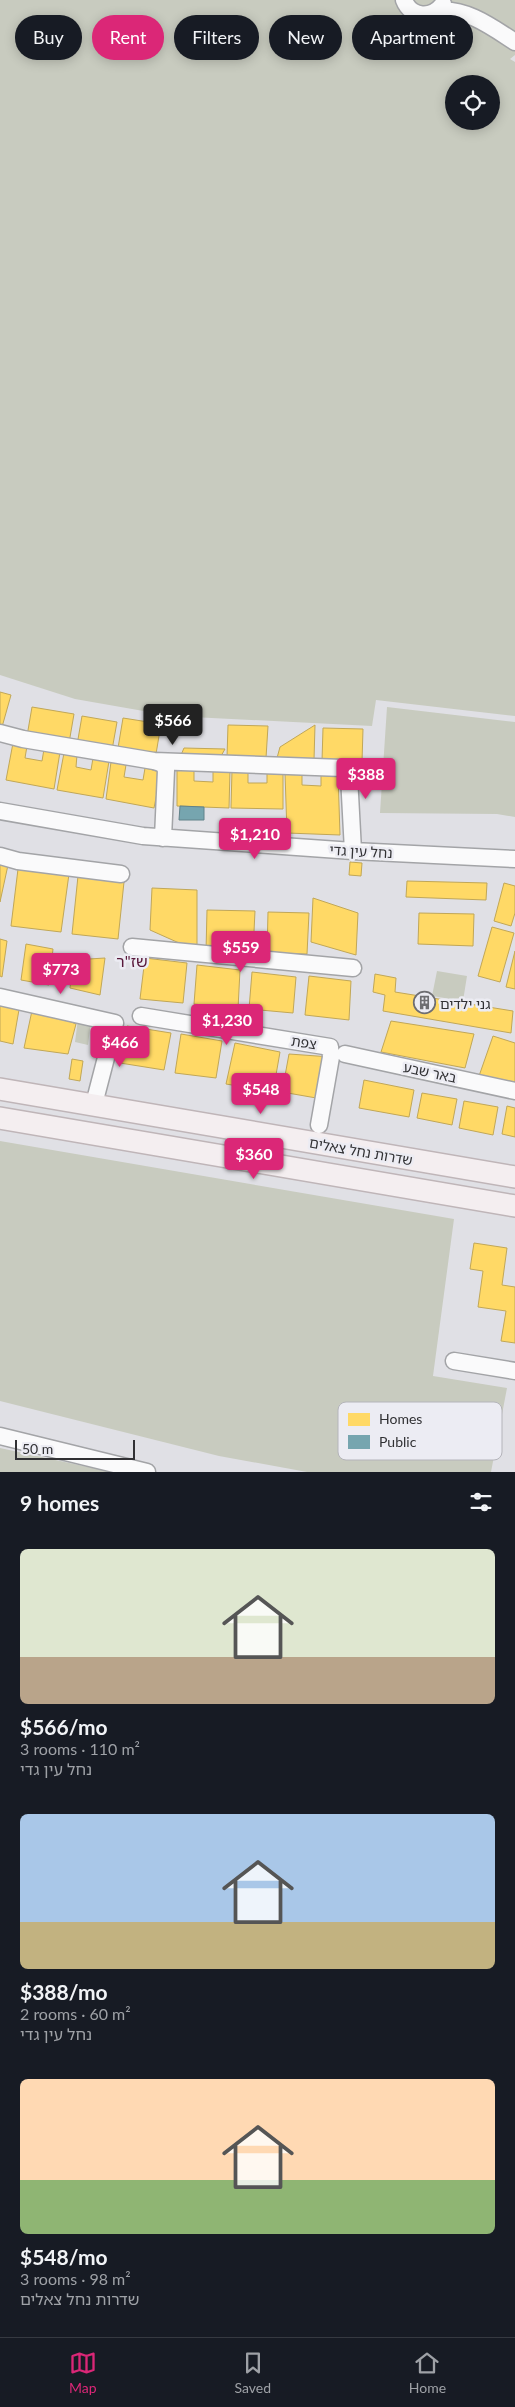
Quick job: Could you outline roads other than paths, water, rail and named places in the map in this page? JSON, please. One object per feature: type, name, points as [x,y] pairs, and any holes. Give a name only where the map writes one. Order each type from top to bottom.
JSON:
[{"type":"main road","name":"שדרות נחל צאלים","points":[[0,1089],[515,1177]]},
{"type":"main road","name":"שדרות נחל צאלים","points":[[0,1118],[515,1206]]},
{"type":"street","points":[[404,0],[409,9],[417,14],[428,15],[441,5],[476,18]]},
{"type":"street","points":[[454,0],[476,18],[515,42]]},
{"type":"street","points":[[0,733],[23,740],[154,760],[343,768],[350,776],[353,851]]},
{"type":"street","points":[[154,760],[163,764],[166,770],[163,838]]},
{"type":"street","name":"נחל עין גדי","points":[[0,811],[163,838],[353,851],[515,859]]},
{"type":"street","points":[[0,856],[121,874]]},
{"type":"street","points":[[132,947],[353,968]]},
{"type":"street","points":[[0,997],[116,1023],[94,1104]]},
{"type":"street","name":"צפת","points":[[141,1016],[330,1047],[331,1057],[319,1125]]},
{"type":"street","name":"באר שבע","points":[[345,1054],[515,1090]]},
{"type":"street","points":[[454,1361],[515,1370]]},
{"type":"street","points":[[0,1436],[147,1472]]},
{"type":"place","name":"גני ילדים","points":[[424,1003]]},
{"type":"district","name":"שז\"ר","points":[[132,960]]}]
